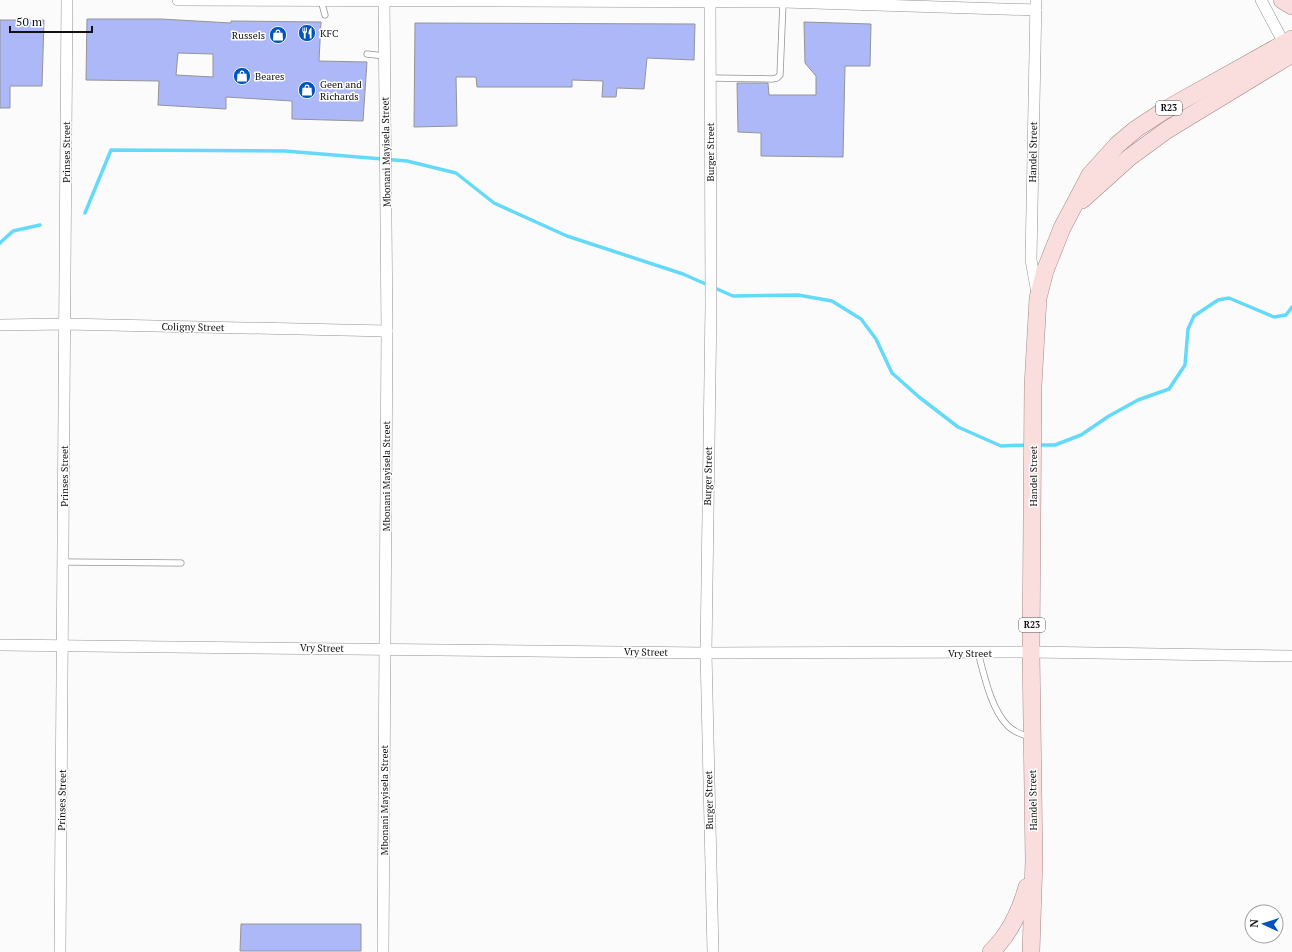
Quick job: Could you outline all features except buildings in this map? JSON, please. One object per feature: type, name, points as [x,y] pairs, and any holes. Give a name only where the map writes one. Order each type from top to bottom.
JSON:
[{"type":"main road","points":[[1282,0],[1292,6]]},
{"type":"main road","name":"R23","points":[[1038,298],[1045,271],[1054,246],[1090,175],[1103,159],[1136,129],[1165,110],[1289,48]]},
{"type":"main road","name":"Handel Street","points":[[1031,952],[1034,860],[1031,652],[1033,386],[1038,298]]},
{"type":"main road","points":[[991,952],[1002,942],[1022,905],[1034,860]]},
{"type":"street","name":"Prinses Street","points":[[60,952],[67,0]]},
{"type":"street","points":[[178,0],[710,1],[1036,5]]},
{"type":"street","points":[[1261,0],[1289,48]]},
{"type":"street","name":"Mbonani Mayisela Street","points":[[383,952],[387,331],[384,1]]},
{"type":"street","name":"Burger Street","points":[[710,1],[709,78],[711,304],[706,653],[712,952]]},
{"type":"street","name":"Handel Street","points":[[1036,5],[1031,260],[1038,298]]},
{"type":"street","name":"Coligny Street","points":[[0,324],[387,331]]},
{"type":"street","name":"Vry Street","points":[[0,645],[706,653],[1031,652],[1292,656]]},
{"type":"lane","points":[[321,0],[325,15]]},
{"type":"lane","points":[[709,78],[772,79],[777,78],[780,75],[783,2]]},
{"type":"lane","points":[[367,54],[385,56]]},
{"type":"lane","points":[[64,562],[181,563]]},
{"type":"lane","points":[[978,652],[987,687],[999,713],[1008,726],[1020,734],[1033,738]]},
{"type":"waterway","points":[[85,213],[111,150],[285,151],[407,161],[456,173],[494,203],[567,236],[683,274],[733,296],[798,295],[832,301],[861,319],[876,339],[892,373],[919,397],[958,427],[1001,446],[1028,445]]},
{"type":"waterway","points":[[0,243],[13,231],[40,225]]},
{"type":"waterway","points":[[1037,445],[1055,445],[1081,435],[1109,416],[1138,400],[1169,389],[1185,365],[1188,329],[1194,316],[1218,300],[1229,298],[1274,317],[1286,315],[1292,307]]},
{"type":"place","name":"KFC","points":[[307,33]]},
{"type":"place","name":"Russels","points":[[278,35]]},
{"type":"place","name":"Beares","points":[[242,76]]},
{"type":"place","name":"Geen and Richards","points":[[307,90]]}]
